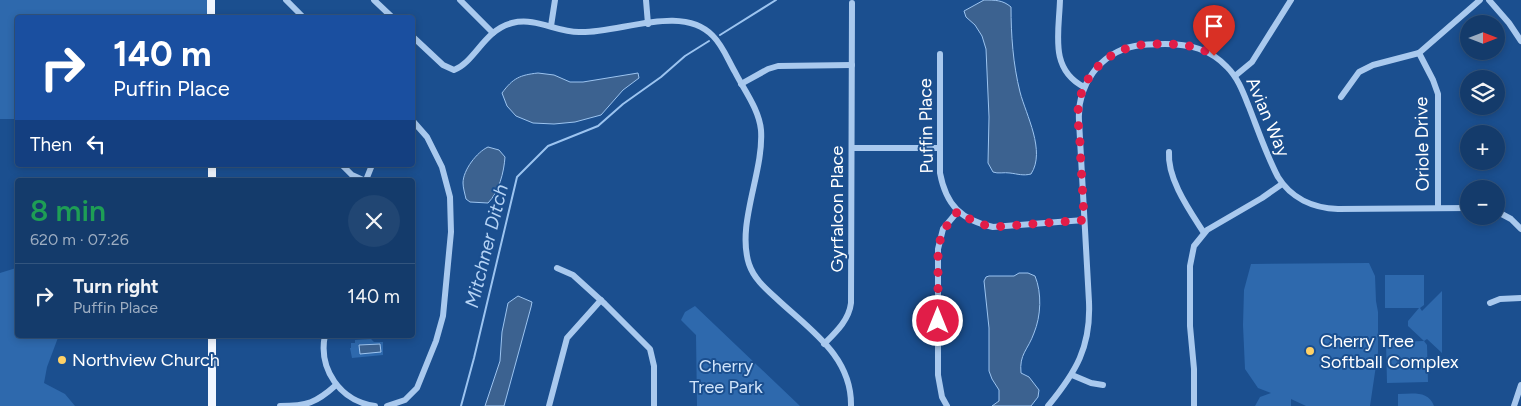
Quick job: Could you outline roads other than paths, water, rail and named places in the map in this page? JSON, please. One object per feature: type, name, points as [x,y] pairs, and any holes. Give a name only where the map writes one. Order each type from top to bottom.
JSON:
[{"type":"main road","points":[[212,0],[212,15]]},
{"type":"main road","points":[[212,338],[212,406]]},
{"type":"street","points":[[286,0],[301,15]]},
{"type":"street","points":[[374,0],[390,15]]},
{"type":"street","points":[[460,0],[493,33]]},
{"type":"street","points":[[551,26],[555,0]]},
{"type":"street","points":[[646,0],[648,24]]},
{"type":"street","points":[[1060,0],[1059,46],[1061,61],[1070,77],[1084,87]]},
{"type":"street","points":[[1235,76],[1252,62],[1291,0]]},
{"type":"street","points":[[1340,97],[1357,74],[1365,68],[1419,53],[1480,0]]},
{"type":"street","points":[[1489,0],[1509,23],[1521,41]]},
{"type":"street","name":"Gyrfalcon Place","points":[[824,344],[844,321],[851,309],[852,3]]},
{"type":"street","points":[[415,39],[443,65],[454,70],[462,65],[493,33],[504,26],[518,22],[528,22],[579,32],[682,21],[704,29],[714,37],[754,107],[761,131],[761,150],[746,232],[746,249],[749,264],[762,286],[839,359],[851,388],[851,406]]},
{"type":"street","name":"Avian Way","points":[[1048,406],[1072,375],[1085,345],[1089,320],[1078,116],[1079,104],[1084,87],[1095,69],[1106,58],[1122,50],[1142,45],[1176,44],[1200,49],[1218,58],[1235,76],[1282,184],[1302,200],[1323,208],[1460,208]]},
{"type":"street","name":"Oriole Drive","points":[[1419,53],[1438,94],[1438,208]]},
{"type":"street","name":"Puffin Place","points":[[940,54],[940,173],[943,188],[948,199],[958,211],[974,222],[993,227],[1084,220]]},
{"type":"street","points":[[741,84],[768,69],[778,66],[852,65]]},
{"type":"street","points":[[387,406],[405,400],[417,388],[436,341],[443,316],[451,232],[450,196],[442,167],[427,137],[415,123]]},
{"type":"street","points":[[852,148],[940,148]]},
{"type":"street","points":[[1169,152],[1170,168],[1192,216],[1204,232]]},
{"type":"street","points":[[344,167],[352,175],[360,178]]},
{"type":"street","points":[[1194,406],[1194,369],[1190,332],[1190,266],[1194,246],[1204,232],[1267,195],[1282,184]]},
{"type":"street","points":[[947,406],[942,397],[938,375],[938,249],[943,229],[958,211]]},
{"type":"street","points":[[1505,216],[1521,229]]},
{"type":"street","points":[[557,268],[573,275],[650,349],[654,366],[654,406]]},
{"type":"street","points":[[1490,303],[1505,298],[1521,298]]},
{"type":"street","points":[[549,406],[568,338],[601,300]]},
{"type":"street","points":[[324,338],[326,365],[336,385],[361,403],[375,406]]},
{"type":"street","points":[[1072,375],[1091,383],[1103,385]]},
{"type":"street","points":[[280,406],[307,404],[321,397],[336,385]]},
{"type":"street","points":[[1514,406],[1521,386]]},
{"type":"waterway","name":"Mitchner Ditch","points":[[720,35],[776,0]]},
{"type":"waterway","name":"Mitchner Ditch","points":[[461,406],[517,177],[548,146],[598,126],[685,56],[709,41]]},
{"type":"place","name":"Cherry Tree Softball Complex","points":[[1310,351]]},
{"type":"place","name":"Northview Church","points":[[62,360]]},
{"type":"park label","name":"Cherry Tree Park","points":[[726,376]]}]
